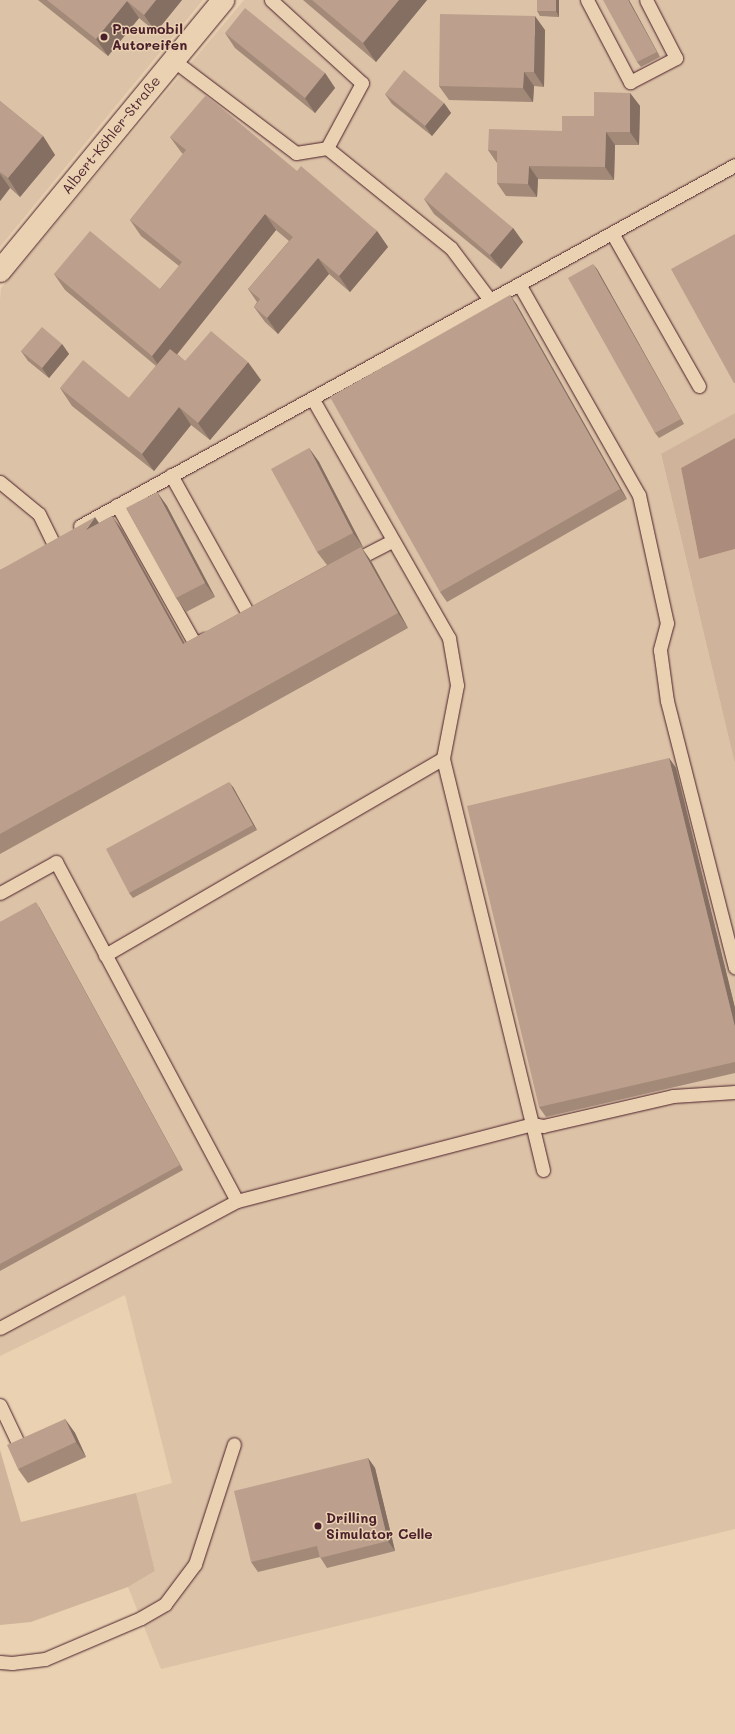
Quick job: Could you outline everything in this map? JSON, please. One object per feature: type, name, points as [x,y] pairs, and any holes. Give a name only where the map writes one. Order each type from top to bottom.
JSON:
[{"type":"street","name":"Albert-Köhler-Straße","points":[[0,271],[223,0]]},
{"type":"lane","points":[[271,0],[362,83],[327,148]]},
{"type":"lane","points":[[587,0],[630,82],[676,58],[646,0]]},
{"type":"lane","points":[[173,60],[296,153],[327,148],[451,248],[490,300]]},
{"type":"lane","points":[[39,548],[735,165]]},
{"type":"lane","points":[[612,233],[699,386]]},
{"type":"lane","points":[[519,284],[639,495],[667,623],[660,650],[667,701],[735,967]]},
{"type":"lane","points":[[312,398],[392,541],[449,638],[457,685],[443,758],[543,1170]]},
{"type":"lane","points":[[171,475],[249,615]]},
{"type":"lane","points":[[0,482],[39,514],[52,541]]},
{"type":"lane","points":[[117,505],[195,644],[215,634]]},
{"type":"lane","points":[[338,569],[392,541]]},
{"type":"lane","points":[[236,623],[263,608]]},
{"type":"lane","points":[[105,955],[443,758]]},
{"type":"lane","points":[[0,893],[56,862],[237,1201]]},
{"type":"lane","points":[[0,1328],[237,1201],[532,1124],[543,1126],[673,1096],[735,1092]]},
{"type":"lane","points":[[0,1405],[19,1445]]},
{"type":"lane","points":[[0,1662],[12,1663],[46,1659],[141,1618],[166,1604],[195,1564],[234,1444]]},
{"type":"shaded area","points":[[0,0],[203,0],[0,247]]},
{"type":"shaded area","points":[[244,0],[735,0],[735,413],[661,455],[735,764],[735,1529],[161,1669],[128,1587],[155,1571],[136,1493],[172,1483],[125,1295],[0,1356],[0,301],[1,288]]},
{"type":"shaded area","points":[[735,413],[735,438],[681,468],[699,559],[735,549],[735,764],[661,454]]},
{"type":"shaded area","points":[[735,438],[735,549],[699,559],[681,468]]},
{"type":"shaded area","points":[[0,1450],[21,1522],[136,1493],[155,1571],[128,1587],[31,1622],[0,1625]]},
{"type":"building","points":[[47,0],[156,0],[144,15],[127,1],[96,39]]},
{"type":"building","points":[[312,0],[399,0],[363,43]]},
{"type":"building","points":[[537,0],[556,0],[556,11],[537,11]]},
{"type":"building","points":[[603,0],[628,0],[657,52],[637,62]]},
{"type":"building","points":[[245,8],[325,73],[305,98],[225,33]]},
{"type":"building","points":[[440,14],[535,16],[534,72],[524,72],[523,88],[439,86]]},
{"type":"building","points":[[404,70],[444,103],[425,126],[385,94]]},
{"type":"building","points":[[594,92],[630,93],[630,132],[606,132],[605,167],[529,166],[528,184],[497,183],[497,151],[488,150],[489,129],[562,131],[562,116],[594,116]]},
{"type":"building","points":[[206,95],[297,171],[301,166],[377,231],[339,276],[318,258],[267,318],[254,307],[260,299],[248,289],[293,237],[265,214],[152,356],[54,274],[90,231],[160,289],[182,262],[130,220],[186,150],[170,137]]},
{"type":"building","points":[[0,101],[43,136],[8,178],[0,172]]},
{"type":"building","points":[[446,172],[513,228],[490,255],[424,199]]},
{"type":"building","points":[[735,234],[735,383],[734,383],[671,269]]},
{"type":"building","points":[[593,264],[681,419],[655,433],[568,278]]},
{"type":"building","points":[[510,295],[620,489],[440,592],[330,397]]},
{"type":"building","points":[[42,327],[62,344],[42,368],[21,351]]},
{"type":"building","points":[[211,331],[248,362],[198,423],[179,407],[142,454],[60,388],[83,360],[129,398],[170,349],[185,361]]},
{"type":"building","points":[[309,448],[353,533],[317,552],[271,469]]},
{"type":"building","points":[[157,492],[205,583],[176,598],[126,508]]},
{"type":"building","points":[[112,516],[183,644],[361,547],[398,613],[0,834],[0,570],[95,517],[86,530]]},
{"type":"building","points":[[669,758],[735,1027],[735,1062],[539,1107],[467,806]]},
{"type":"building","points":[[229,782],[253,825],[129,893],[106,849]]},
{"type":"building","points":[[36,902],[180,1165],[0,1264],[0,922]]},
{"type":"building","points":[[65,1419],[76,1442],[18,1469],[7,1445]]},
{"type":"building","name":"Drilling Simulator Celle","points":[[368,1458],[388,1541],[320,1558],[317,1546],[251,1562],[234,1491]]},
{"type":"place","name":"Pneumobil Autoreifen","points":[[104,37]]},
{"type":"place","name":"Drilling Simulator Celle","points":[[318,1526]]}]
